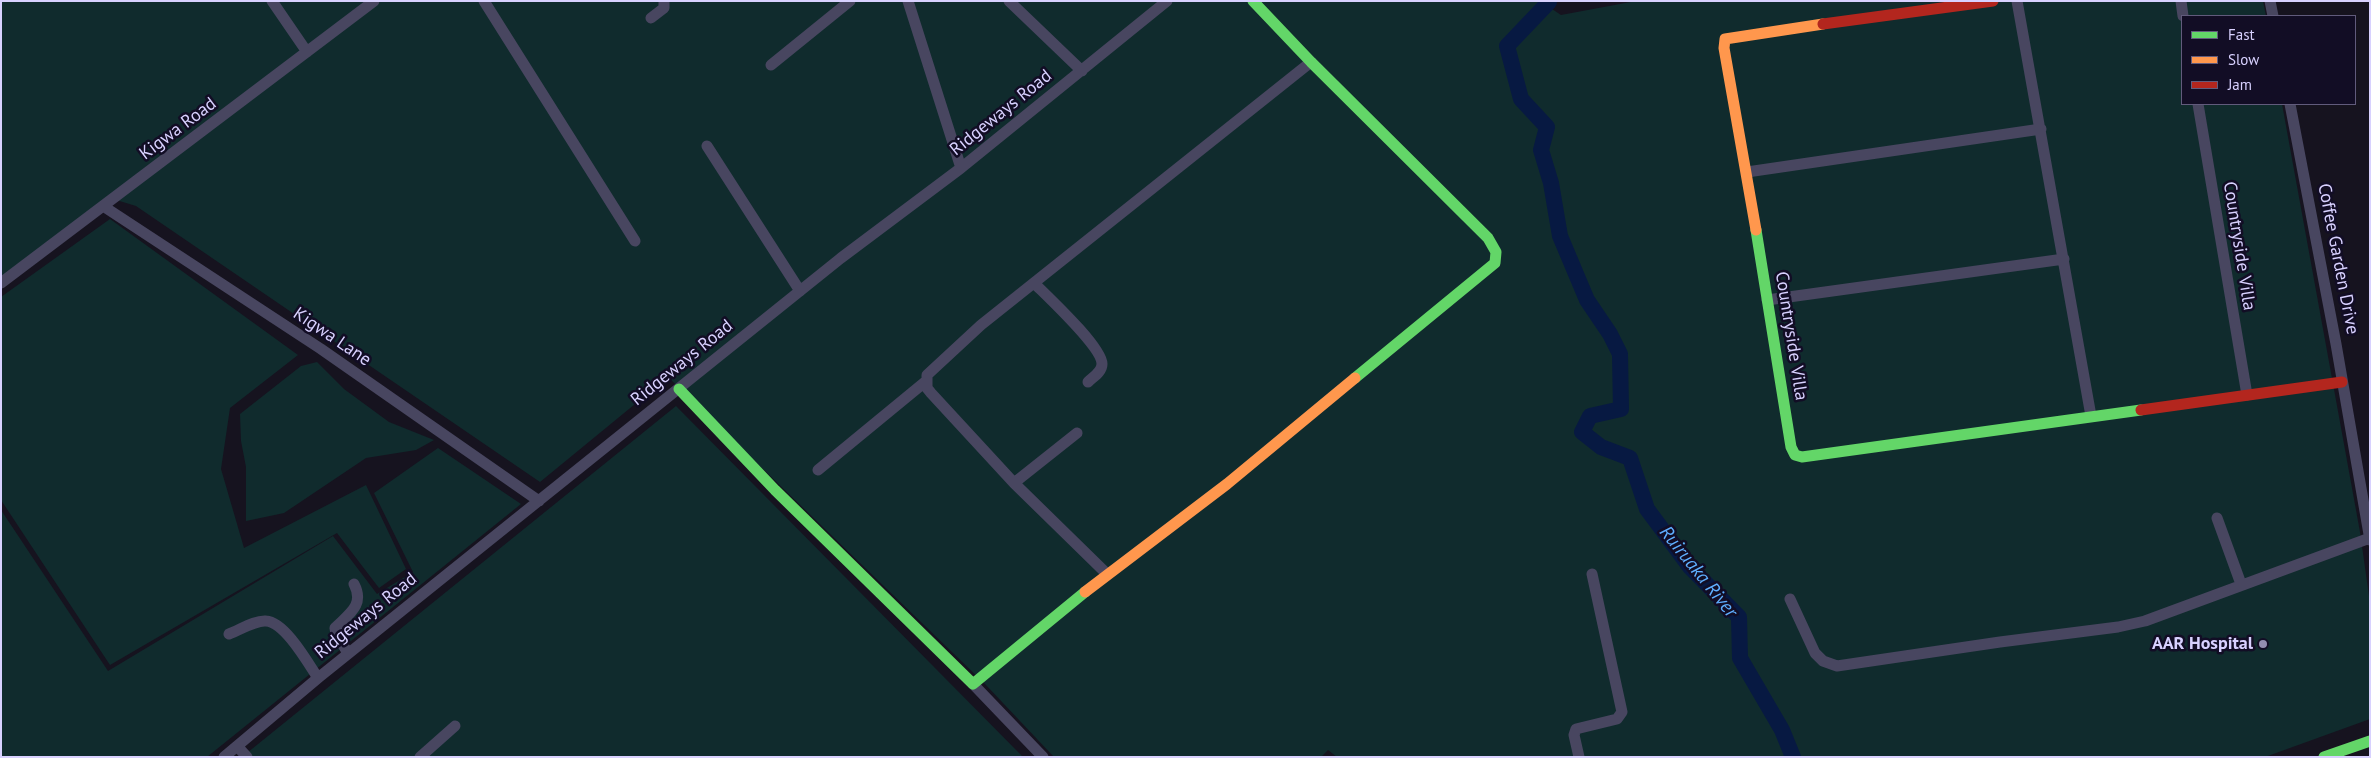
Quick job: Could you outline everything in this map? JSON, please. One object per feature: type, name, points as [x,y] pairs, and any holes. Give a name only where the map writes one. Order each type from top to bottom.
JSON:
[{"type":"main road","points":[[678,389],[775,490],[973,684],[1107,574],[1227,484],[1495,264],[1496,252],[1488,238],[1252,1]]},
{"type":"main road","name":"Countryside Villa","points":[[1993,1],[1734,36],[1725,39],[1724,48],[1747,172],[1791,447],[1794,455],[1798,457],[2342,382]]},
{"type":"main road","points":[[2324,757],[2370,741]]},
{"type":"street","points":[[272,1],[307,52]]},
{"type":"street","name":"Kigwa Road","points":[[1,283],[374,1]]},
{"type":"street","points":[[484,1],[635,241]]},
{"type":"street","points":[[652,18],[664,8],[664,1]]},
{"type":"street","points":[[771,65],[850,1]]},
{"type":"street","points":[[908,1],[961,168]]},
{"type":"street","points":[[1010,1],[1082,71]]},
{"type":"street","points":[[1148,1],[1156,11]]},
{"type":"street","name":"Ridgeways Road","points":[[224,757],[348,653],[871,234],[961,168],[1167,1]]},
{"type":"street","points":[[2018,1],[2091,416]]},
{"type":"street","points":[[2181,1],[2183,15]]},
{"type":"street","points":[[2270,1],[2273,15]]},
{"type":"street","points":[[1107,574],[1014,483],[931,393],[925,382],[926,375],[982,325],[1311,62]]},
{"type":"street","name":"Countryside Villa","points":[[2198,105],[2246,395]]},
{"type":"street","name":"Coffee Garden Drive","points":[[2290,105],[2370,539]]},
{"type":"street","points":[[1747,172],[2041,129]]},
{"type":"street","points":[[707,146],[800,291]]},
{"type":"street","name":"Kigwa Lane","points":[[103,206],[321,349],[539,501]]},
{"type":"street","points":[[1767,300],[2064,258]]},
{"type":"street","points":[[1034,283],[1092,344],[1101,357],[1102,366],[1100,371],[1088,382]]},
{"type":"street","points":[[818,470],[925,382]]},
{"type":"street","points":[[1014,483],[1077,433]]},
{"type":"street","points":[[2217,518],[2241,584]]},
{"type":"street","points":[[1790,599],[1815,653],[1824,661],[1837,666],[2118,627],[2145,621],[2241,584],[2370,539]]},
{"type":"street","points":[[1579,757],[1574,735],[1576,729],[1617,719],[1622,712],[1592,574]]},
{"type":"street","points":[[348,653],[336,634],[336,628],[356,609],[358,602],[354,584]]},
{"type":"street","points":[[229,634],[266,621],[273,623],[288,635],[318,678]]},
{"type":"street","points":[[973,684],[1043,757]]},
{"type":"street","points":[[420,757],[455,726]]},
{"type":"street","points":[[236,746],[247,757]]},
{"type":"green space","points":[[1,1],[1540,1],[1561,15],[1636,1],[2263,1],[2266,15],[2181,15],[2181,105],[2282,105],[2360,532],[2370,603],[2370,719],[2265,757],[1337,757],[1328,750],[1321,757],[1054,757],[985,684],[668,377],[540,482],[136,206],[113,199],[1,281]]},
{"type":"green space","points":[[110,219],[298,355],[230,408],[221,469],[244,548],[366,485],[406,569],[379,588],[337,533],[110,665],[1,500],[1,297]]},
{"type":"green space","points":[[317,362],[344,389],[389,422],[434,440],[416,450],[366,458],[284,513],[246,521],[246,467],[241,441],[240,414],[301,366]]},
{"type":"green space","points":[[676,406],[1023,757],[242,757]]},
{"type":"green space","points":[[438,448],[521,504],[207,757],[1,757],[1,510],[108,671],[333,536],[377,594],[413,572],[374,493]]},
{"type":"waterway","name":"Ruiruaka River","points":[[1548,1],[1507,46],[1521,99],[1547,127],[1541,150],[1551,183],[1560,236],[1587,300],[1610,334],[1620,354],[1621,409],[1590,416],[1582,432],[1601,447],[1630,458],[1647,509],[1690,567],[1739,617],[1740,658],[1782,730],[1793,757]]},
{"type":"traffic: fast","points":[[1253,1],[1311,62],[1488,238],[1496,252],[1495,263],[1355,378]]},
{"type":"traffic: fast","points":[[1756,230],[1791,447],[1795,455],[1802,457],[2141,410]]},
{"type":"traffic: fast","points":[[679,389],[775,490],[973,684],[1085,592]]},
{"type":"traffic: fast","points":[[2324,757],[2370,741]]},
{"type":"traffic: slow","points":[[1756,230],[1724,48],[1725,39],[1823,24]]},
{"type":"traffic: slow","points":[[1085,592],[1227,484],[1355,378]]},
{"type":"traffic: jam","points":[[1823,24],[1993,1]]},
{"type":"traffic: jam","points":[[2141,410],[2342,382]]},
{"type":"place","name":"AAR Hospital","points":[[2263,644]]}]
